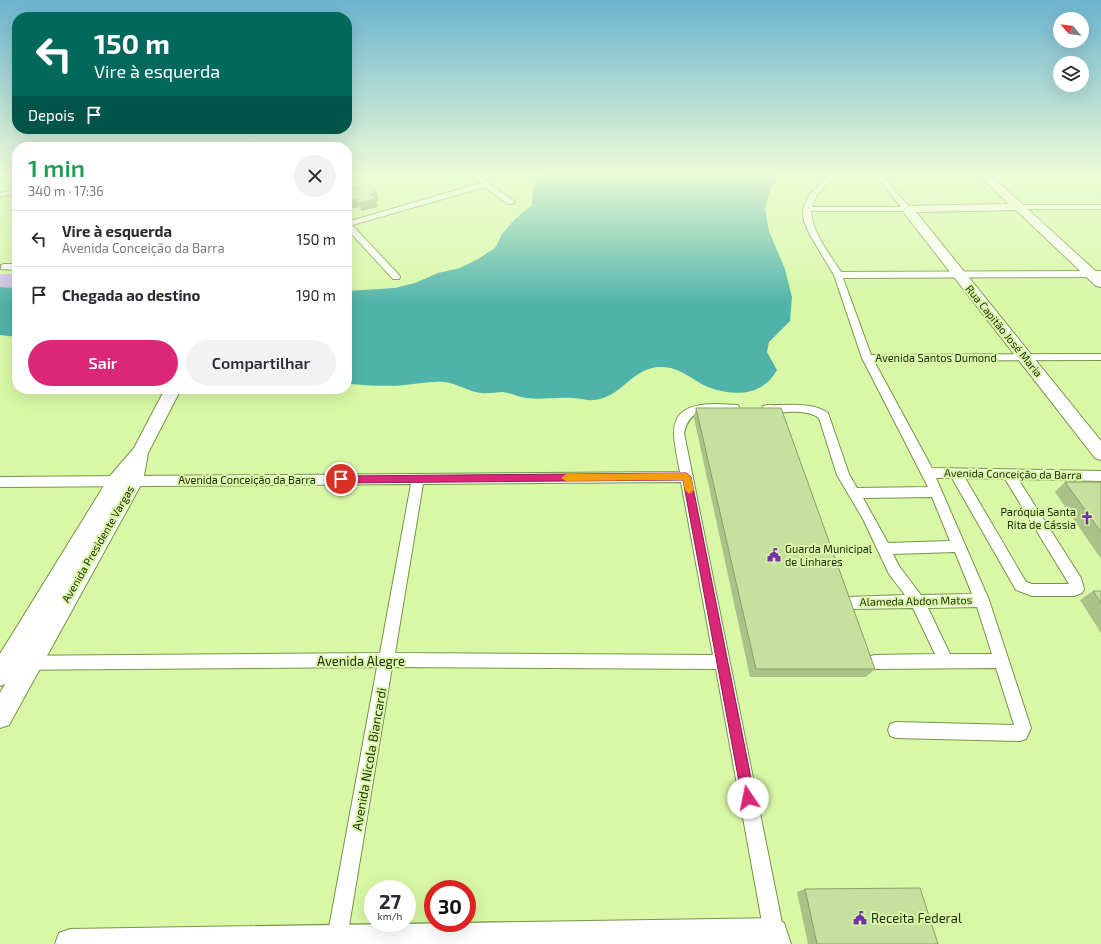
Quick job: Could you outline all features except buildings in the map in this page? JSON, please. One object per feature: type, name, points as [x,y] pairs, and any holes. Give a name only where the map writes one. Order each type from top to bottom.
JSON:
[{"type":"main road","name":"Rua Capitão José Maria","points":[[913,217],[1101,453]]},
{"type":"main road","points":[[1031,217],[1096,274],[1101,283]]},
{"type":"main road","name":"Avenida Presidente Vargas","points":[[0,716],[171,394]]},
{"type":"main road","name":"Avenida Presidente Vargas","points":[[2,667],[125,481]]},
{"type":"main road","points":[[70,944],[775,938]]},
{"type":"street","points":[[352,223],[371,217]]},
{"type":"street","points":[[808,217],[814,235],[838,275],[868,358],[878,381],[928,473],[982,600],[1023,726],[1023,730],[1020,733],[896,730]]},
{"type":"street","points":[[352,229],[396,277]]},
{"type":"street","points":[[4,267],[12,267]]},
{"type":"street","points":[[838,275],[1096,274]]},
{"type":"street","name":"Avenida Santos Dumond","points":[[868,358],[1101,357]]},
{"type":"street","points":[[742,408],[702,407],[693,410],[685,415],[680,423],[678,433],[775,938]]},
{"type":"street","points":[[757,409],[812,410],[822,413],[844,476],[894,570],[918,601],[946,661]]},
{"type":"street","name":"Avenida Conceição da Barra","points":[[928,473],[1100,475]]},
{"type":"street","points":[[956,474],[1021,586],[1032,590],[1077,589],[1076,582],[1008,474]]},
{"type":"street","name":"Avenida Conceição da Barra","points":[[0,482],[687,477]]},
{"type":"street","name":"Avenida Nicola Biancardi","points":[[337,942],[418,479]]},
{"type":"street","points":[[854,493],[936,492]]},
{"type":"street","points":[[884,549],[959,546]]},
{"type":"street","name":"Alameda Abdon Matos","points":[[849,603],[982,600]]},
{"type":"street","name":"Avenida Alegre","points":[[2,667],[30,662],[386,660],[722,662]]},
{"type":"street","points":[[874,662],[1002,661]]},
{"type":"shaded area","points":[[0,274],[12,274],[12,288],[0,287]]},
{"type":"water","points":[[517,217],[766,217],[769,231],[785,269],[792,297],[790,321],[769,342],[767,352],[777,370],[771,379],[764,385],[747,392],[738,393],[708,387],[675,369],[662,367],[652,368],[634,377],[611,394],[603,398],[590,400],[575,398],[532,399],[503,392],[481,393],[444,382],[391,386],[352,384],[352,291],[395,288],[415,283],[438,273],[460,268],[495,248],[502,234]]},
{"type":"water","points":[[0,287],[12,288],[12,336],[0,335]]},
{"type":"slow traffic","points":[[566,478],[687,477],[689,490]]},
{"type":"place","name":"Paróquia Santa Rita de Cássia","points":[[1087,518]]},
{"type":"place","name":"Guarda Municipal de Linhares","points":[[774,555]]},
{"type":"place","name":"Receita Federal","points":[[860,918]]},
{"type":"route","points":[[341,479],[687,477],[748,798]]}]
